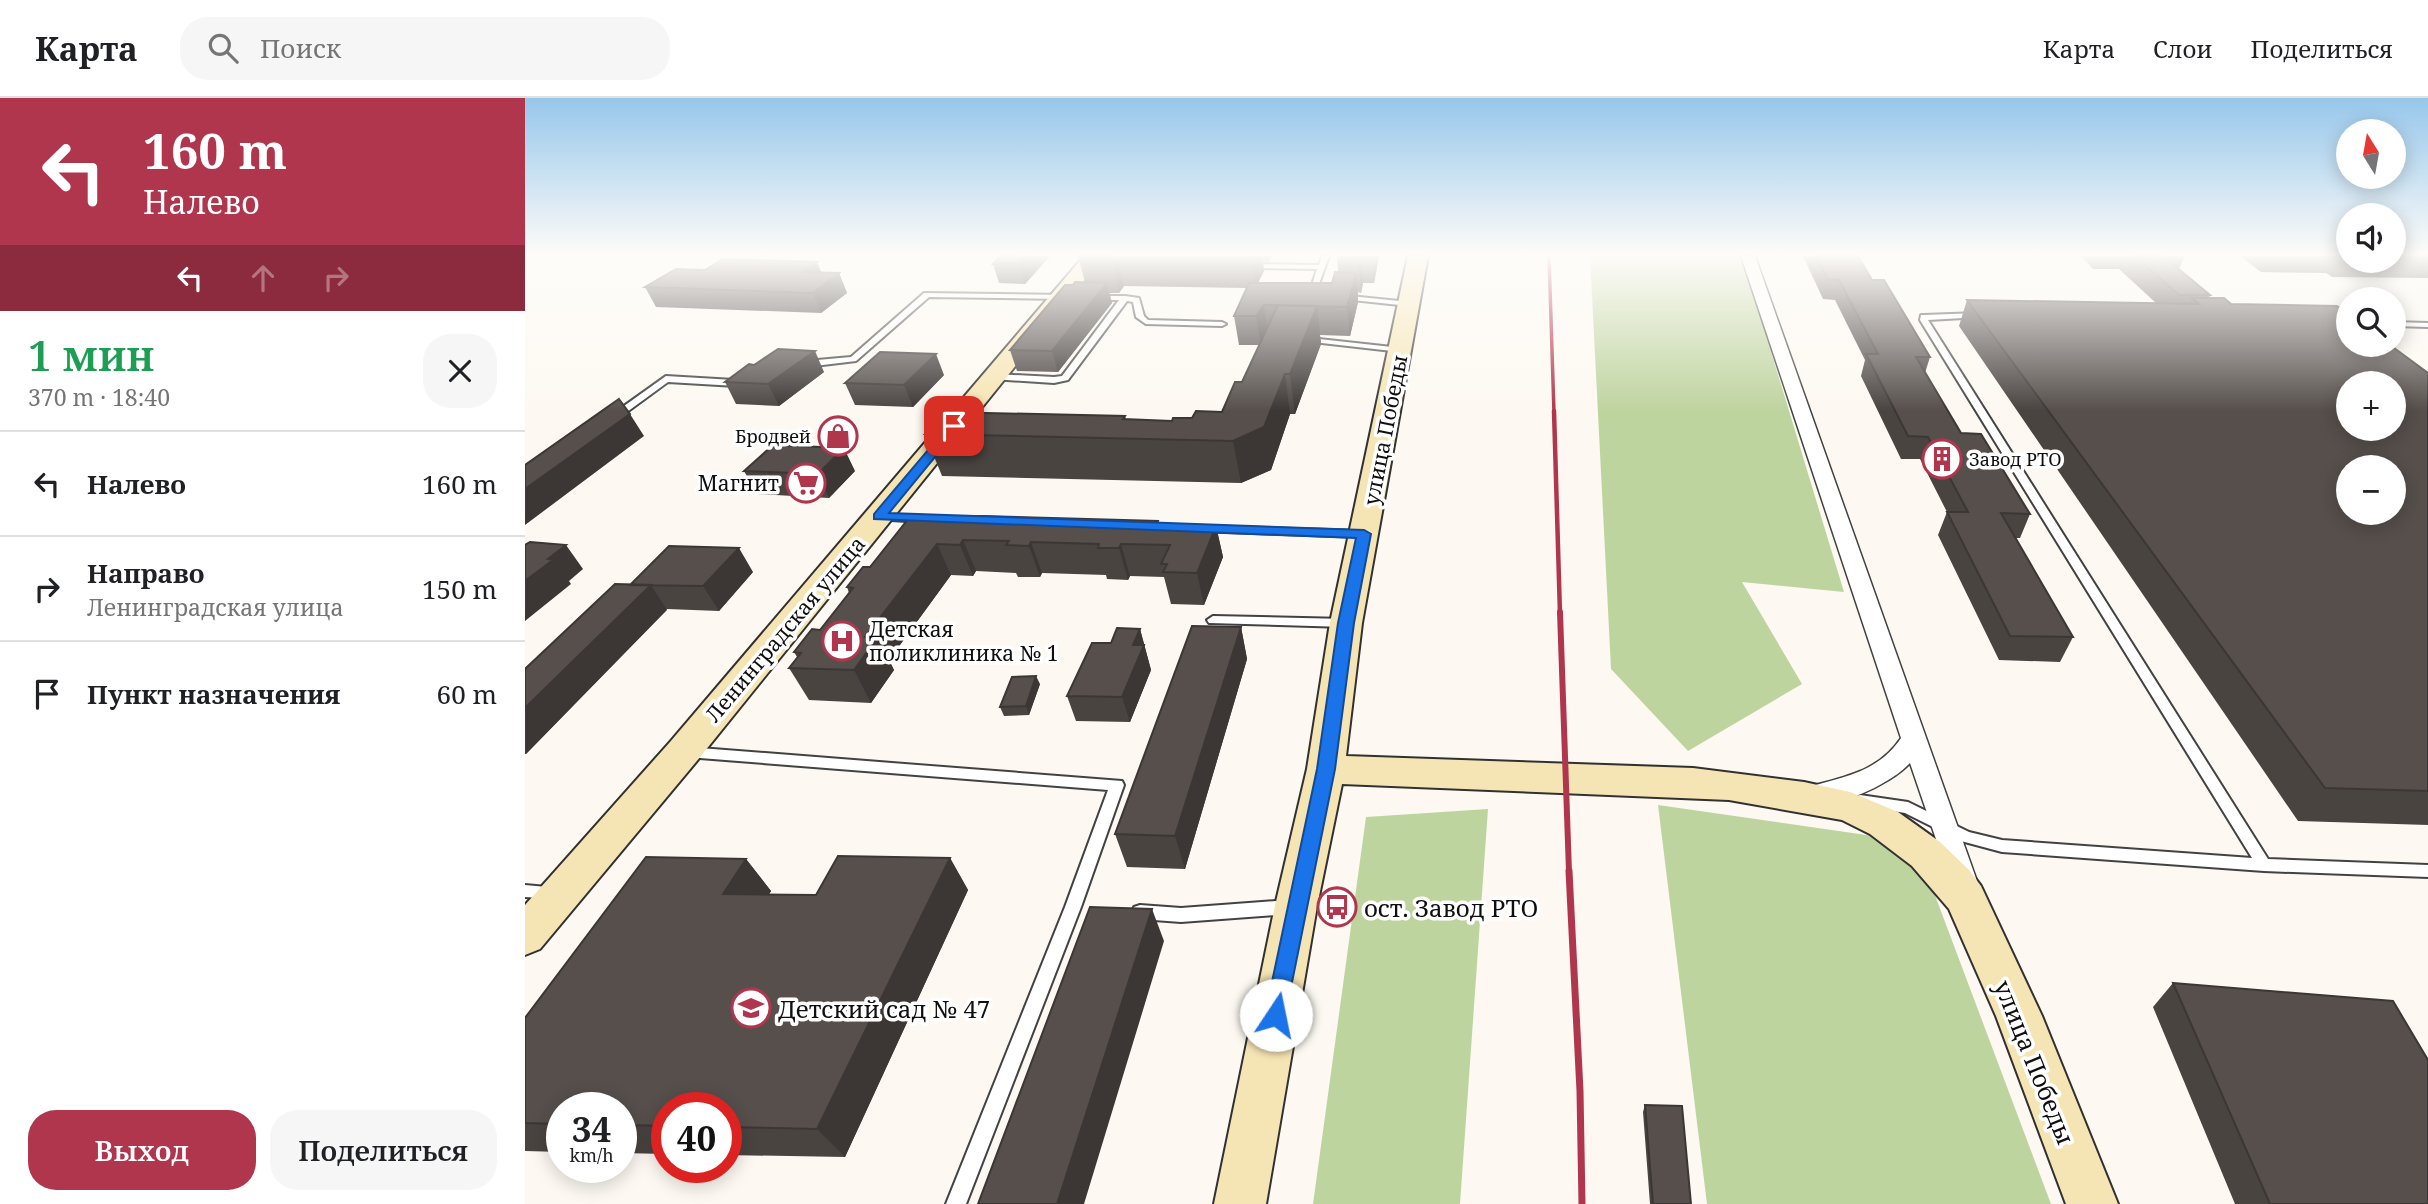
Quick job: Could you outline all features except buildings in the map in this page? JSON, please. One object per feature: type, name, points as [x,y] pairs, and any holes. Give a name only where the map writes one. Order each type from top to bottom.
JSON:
[{"type":"street","name":"Ленинградская улица","points":[[525,936],[879,517],[948,442],[995,377],[1064,308]]},
{"type":"street","name":"улица Победы","points":[[1240,1204],[1296,906],[1326,769],[1346,623],[1408,308]]},
{"type":"street","name":"улица Победы","points":[[1766,308],[1976,920],[2019,1016],[2092,1204]]},
{"type":"street","name":"улица Победы","points":[[1804,797],[1838,791],[1867,781],[1894,764],[1915,738]]},
{"type":"street","name":"улица Победы","points":[[1326,769],[1693,782],[1739,786],[1850,807],[1884,823],[1905,837],[1954,882],[1976,920]]},
{"type":"lane","points":[[798,365],[853,359],[912,308]]},
{"type":"lane","points":[[995,377],[1054,380],[1065,378],[1118,308]]},
{"type":"lane","points":[[1138,308],[1140,317],[1146,322],[1222,324]]},
{"type":"lane","points":[[1982,315],[1924,317],[2264,865]]},
{"type":"lane","points":[[2406,324],[2428,325]]},
{"type":"lane","points":[[1294,339],[1401,350]]},
{"type":"lane","points":[[601,426],[666,379],[736,383],[746,376]]},
{"type":"lane","points":[[879,517],[936,519]]},
{"type":"lane","points":[[1187,528],[1364,534]]},
{"type":"lane","points":[[1213,620],[1346,623]]},
{"type":"lane","points":[[683,752],[1117,785],[1079,907],[955,1204]]},
{"type":"lane","points":[[1804,797],[1892,804],[1982,842],[2002,846],[2264,865],[2428,870]]},
{"type":"lane","points":[[525,891],[561,894]]},
{"type":"lane","points":[[1127,911],[1181,915],[1296,906]]},
{"type":"green space","points":[[1593,308],[1758,308],[1844,592],[1742,582],[1802,684],[1688,751],[1611,669]]},
{"type":"green space","points":[[1658,805],[1915,842],[2051,1204],[1707,1204]]},
{"type":"green space","points":[[1488,809],[1460,1204],[1313,1204],[1366,817]]},
{"type":"railway","points":[[1551,308],[1554,413]]},
{"type":"railway","points":[[1554,411],[1560,614]]},
{"type":"railway","points":[[1560,612],[1569,872]]},
{"type":"railway","points":[[1569,871],[1580,1091],[1582,1204]]},
{"type":"place","name":"Бродвей","points":[[838,436]]},
{"type":"place","name":"Завод РТО","points":[[1942,459]]},
{"type":"place","name":"Магнит","points":[[806,483]]},
{"type":"place","name":"Детская поликлиника № 1","points":[[842,641]]},
{"type":"place","name":"ост. Завод РТО","points":[[1337,907]]},
{"type":"place","name":"Детский сад № 47","points":[[751,1008]]},
{"type":"route","points":[[954,426],[879,517],[1364,534],[1346,623],[1326,769],[1296,906],[1276,1015]]}]
